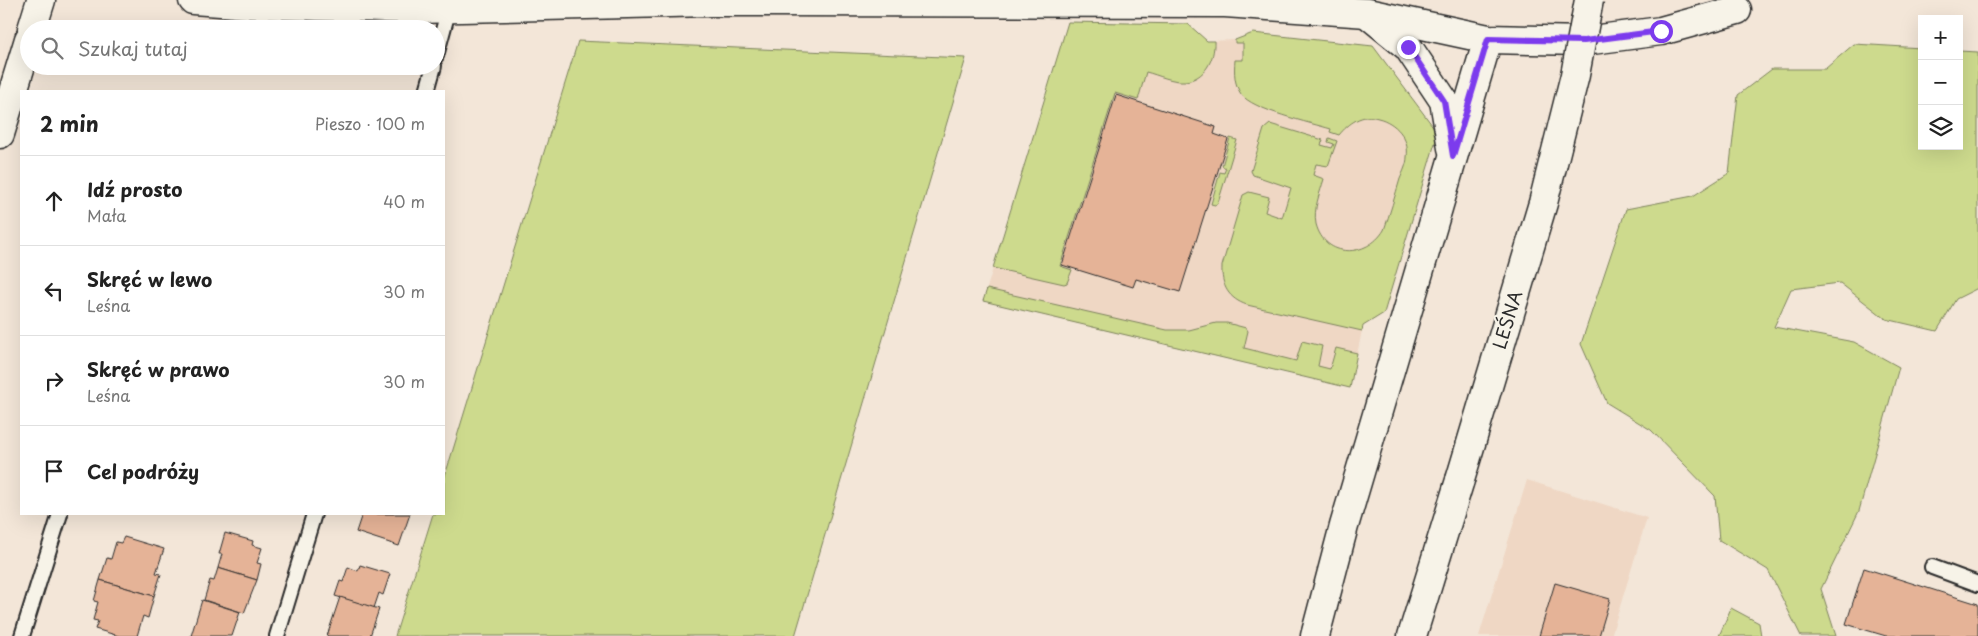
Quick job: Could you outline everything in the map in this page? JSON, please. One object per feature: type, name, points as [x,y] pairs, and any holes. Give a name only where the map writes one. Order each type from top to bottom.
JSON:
[{"type":"street","points":[[35,20],[41,0]]},
{"type":"street","points":[[193,0],[248,4],[449,8],[721,2],[1030,1],[1225,3],[1367,13],[1488,39],[1584,41],[1661,31],[1737,10]]},
{"type":"street","name":"LEŚNA","points":[[1412,636],[1543,203],[1575,75],[1589,0]]},
{"type":"street","points":[[1367,13],[1408,47],[1444,101],[1453,156]]},
{"type":"street","points":[[1315,636],[1344,526],[1488,39]]},
{"type":"street","points":[[0,134],[20,69]]},
{"type":"lane","points":[[445,23],[449,8]]},
{"type":"lane","points":[[427,90],[431,75]]},
{"type":"lane","points":[[22,636],[60,515]]},
{"type":"lane","points":[[277,636],[314,515]]},
{"type":"lane","points":[[1932,567],[1978,584]]},
{"type":"shaded area","points":[[1068,22],[1188,24],[1207,41],[1235,40],[1253,33],[1373,46],[1438,133],[1384,313],[1363,326],[1350,388],[983,301]]},
{"type":"shaded area","points":[[1527,480],[1647,518],[1611,636],[1479,636]]},
{"type":"green space","points":[[1068,22],[1188,24],[1207,41],[1214,41],[1214,48],[1211,61],[1207,67],[1192,79],[1180,81],[1146,72],[1138,100],[1115,93],[1060,266],[1072,270],[1067,283],[1064,284],[993,268]]},
{"type":"green space","points":[[1253,33],[1373,46],[1438,133],[1384,313],[1363,326],[1362,331],[1247,305],[1235,299],[1225,286],[1222,266],[1243,195],[1249,192],[1269,197],[1265,212],[1282,218],[1291,188],[1253,175],[1251,171],[1264,129],[1270,124],[1323,140],[1321,145],[1332,148],[1334,144],[1328,142],[1329,138],[1337,141],[1328,166],[1316,164],[1313,175],[1324,179],[1316,207],[1316,224],[1328,244],[1337,249],[1357,250],[1377,239],[1384,230],[1407,160],[1404,137],[1395,127],[1384,120],[1372,117],[1361,118],[1352,123],[1339,135],[1330,132],[1331,129],[1269,111],[1247,100],[1239,90],[1235,73],[1235,60],[1243,60],[1243,43],[1235,43],[1235,40]]},
{"type":"green space","points":[[578,41],[966,58],[795,636],[395,636],[433,515],[445,515],[445,476]]},
{"type":"green space","points":[[1854,44],[1918,48],[1918,150],[1963,150],[1963,51],[1978,52],[1978,288],[1956,299],[1937,331],[1886,319],[1840,283],[1791,289],[1774,327],[1854,342],[1899,367],[1859,511],[1821,589],[1836,636],[1801,636],[1768,570],[1719,540],[1715,496],[1651,430],[1607,403],[1581,344],[1626,209],[1693,196],[1729,173],[1738,95],[1772,69],[1825,69]]},
{"type":"green space","points":[[1230,138],[1237,140],[1218,203],[1215,205],[1211,204],[1220,172],[1224,173],[1226,168],[1222,166]]},
{"type":"green space","points":[[987,289],[1167,330],[1189,330],[1216,323],[1227,323],[1246,328],[1248,331],[1244,348],[1296,361],[1302,341],[1322,346],[1318,366],[1330,369],[1336,348],[1357,353],[1350,388],[983,301]]},
{"type":"green space","points":[[1731,608],[1759,623],[1761,636],[1719,636]]},
{"type":"building","points":[[1116,95],[1216,127],[1214,134],[1228,139],[1180,292],[1136,279],[1133,287],[1062,265]]},
{"type":"building","points":[[362,515],[410,515],[399,546],[356,532]]},
{"type":"building","points":[[225,533],[253,541],[252,545],[262,548],[257,563],[261,564],[257,580],[218,568],[222,554],[219,554]]},
{"type":"building","points":[[124,537],[164,549],[156,573],[161,574],[154,596],[100,580],[107,558],[111,559],[116,542],[121,543]]},
{"type":"building","points":[[360,565],[390,574],[383,595],[379,593],[374,608],[335,596],[340,581],[343,582],[348,567],[358,571]]},
{"type":"building","points":[[218,568],[257,580],[244,613],[204,600],[210,580],[214,581]]},
{"type":"building","points":[[1864,568],[1978,604],[1978,636],[1886,636],[1846,624]]},
{"type":"building","points":[[100,580],[154,596],[148,618],[143,616],[137,636],[119,636],[95,629],[98,621],[93,620],[98,602],[94,601]]},
{"type":"building","points":[[1555,583],[1610,599],[1599,636],[1539,636]]},
{"type":"building","points":[[340,597],[379,609],[370,636],[327,636]]},
{"type":"building","points":[[202,600],[240,612],[232,636],[191,636]]},
{"type":"route","points":[[1408,47],[1444,101],[1453,156],[1488,39],[1584,41],[1661,31]]}]
